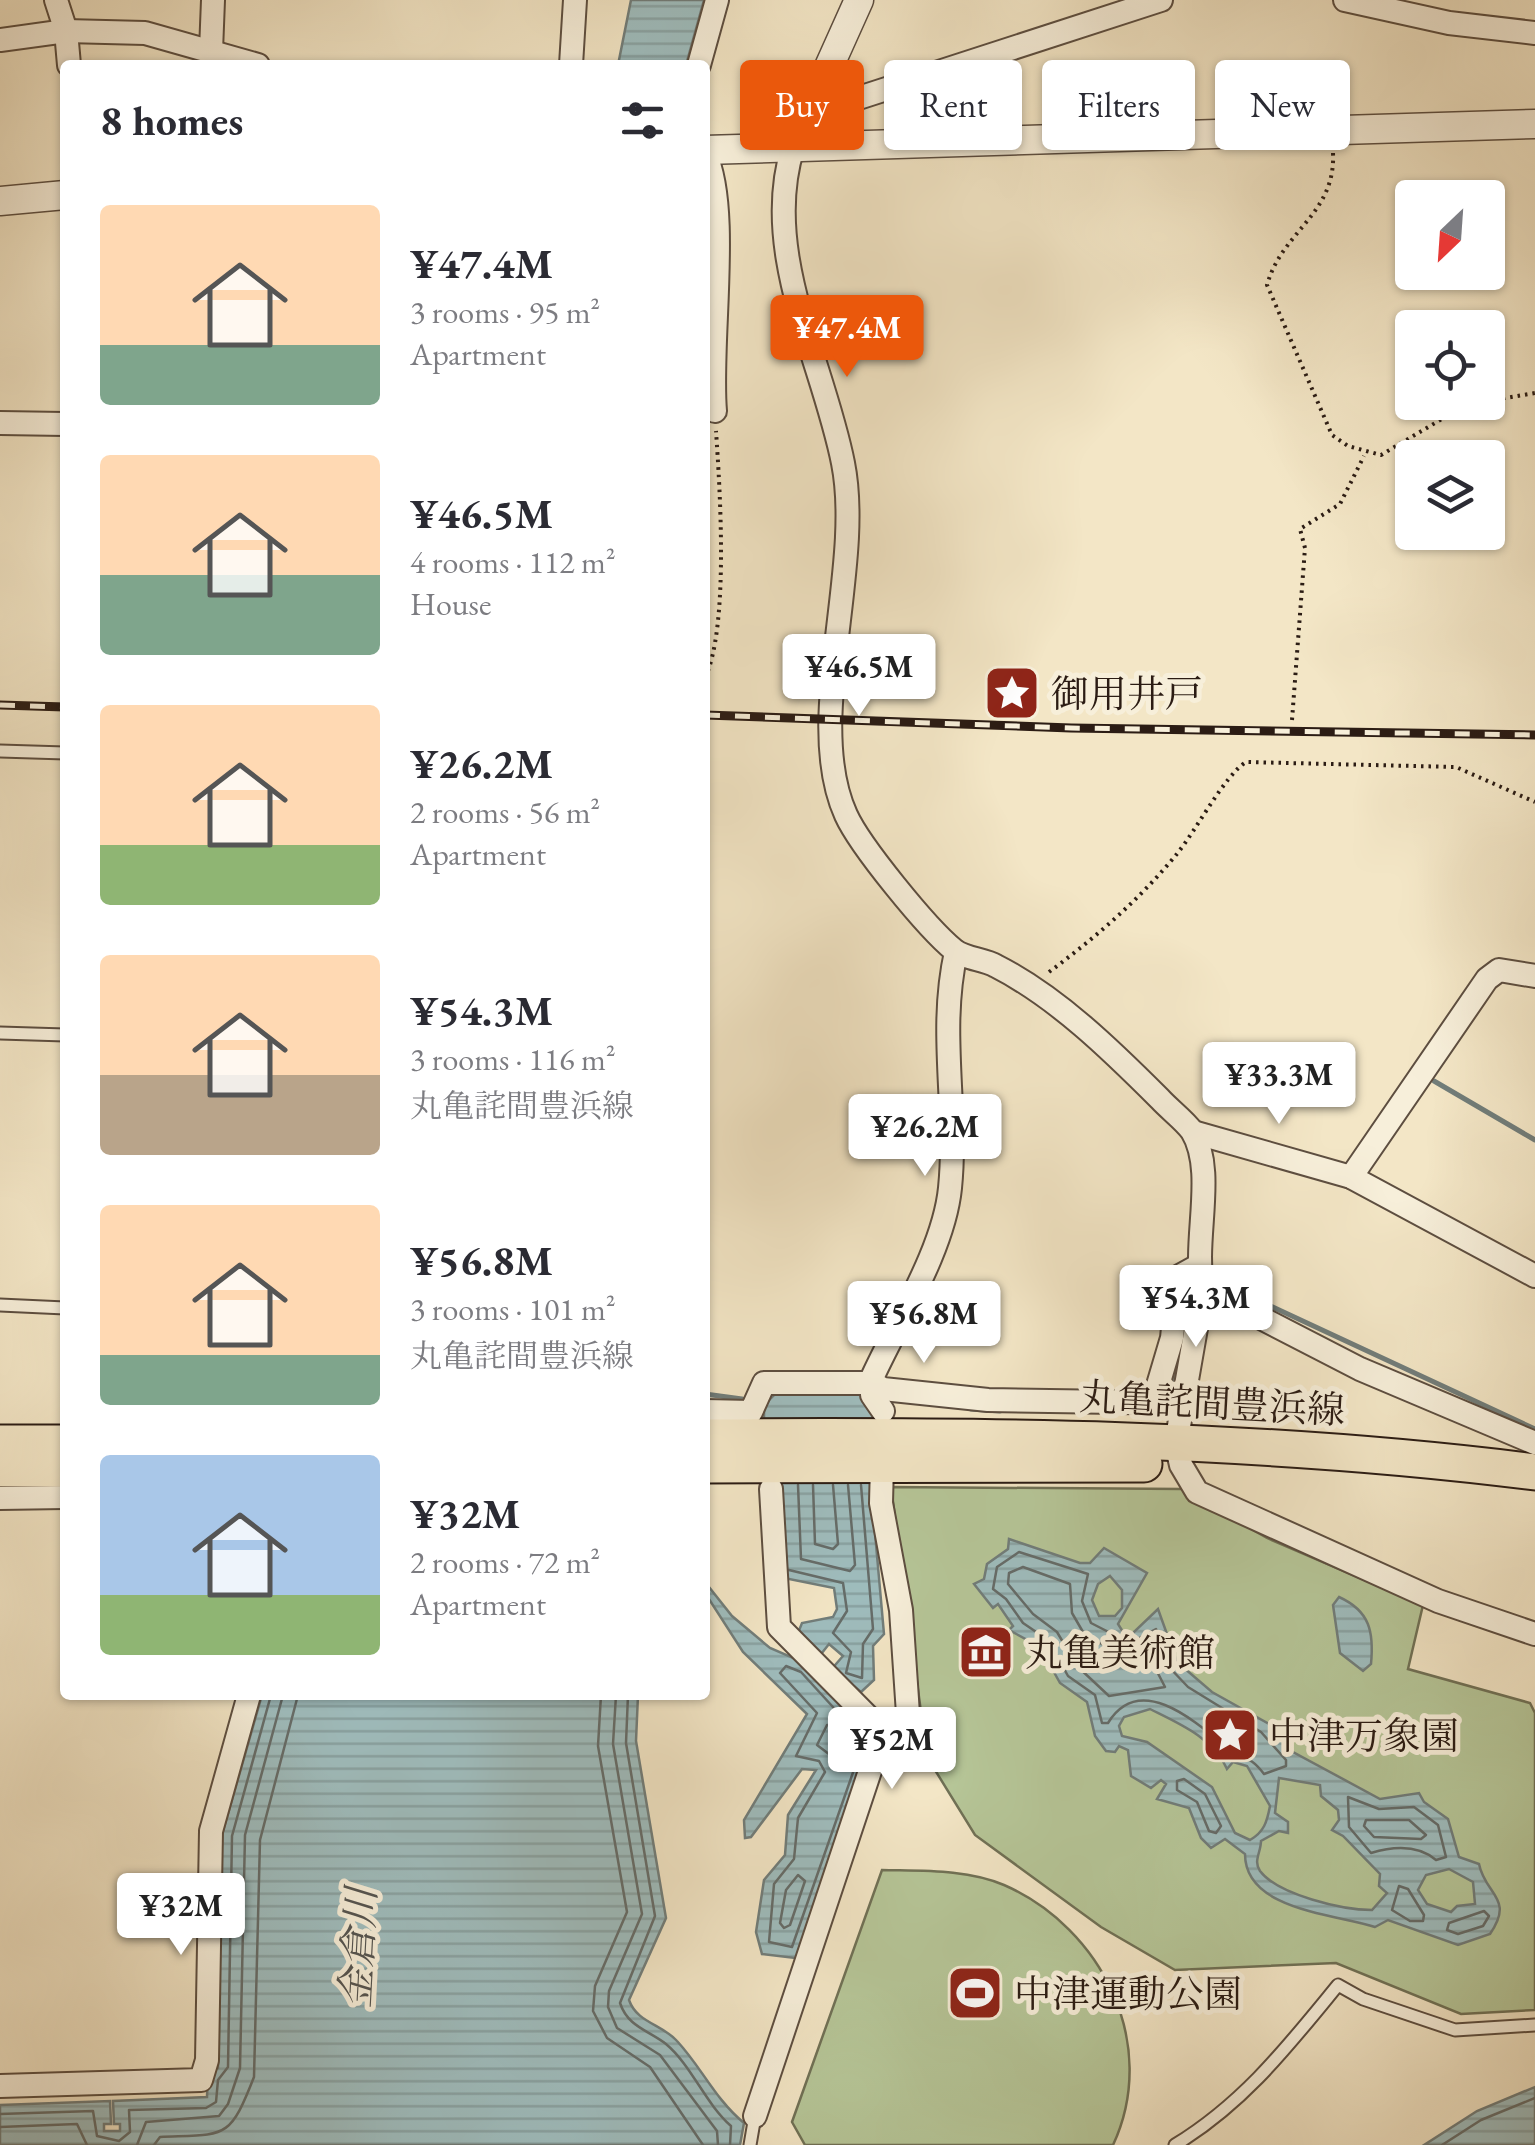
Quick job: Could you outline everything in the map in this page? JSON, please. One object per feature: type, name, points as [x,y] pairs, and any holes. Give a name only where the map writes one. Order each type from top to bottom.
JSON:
[{"type":"main road","name":"丸亀詫間豊浜線","points":[[879,1416],[1535,1494]]},
{"type":"main road","name":"丸亀詫間豊浜線","points":[[710,1436],[879,1416],[1118,1417],[1179,1454],[1394,1454],[1535,1472]]},
{"type":"main road","points":[[710,1464],[879,1416]]},
{"type":"main road","points":[[0,1443],[60,1443]]},
{"type":"main road","points":[[0,1469],[60,1469]]},
{"type":"street","points":[[56,0],[66,31],[69,60]]},
{"type":"street","points":[[211,51],[213,0]]},
{"type":"street","points":[[571,60],[575,0]]},
{"type":"street","points":[[700,60],[717,0]]},
{"type":"street","points":[[833,60],[859,0]]},
{"type":"street","points":[[864,96],[1160,0]]},
{"type":"street","points":[[1345,0],[1449,23],[1535,33]]},
{"type":"street","points":[[0,40],[66,31],[144,33],[241,60]]},
{"type":"street","points":[[1350,130],[1535,124]]},
{"type":"street","points":[[864,145],[1215,134]]},
{"type":"street","points":[[710,152],[740,150]]},
{"type":"street","points":[[792,150],[787,166],[785,246],[844,466],[845,556],[832,769],[857,838],[956,952],[996,965],[1028,986],[1129,1069],[1193,1132],[1351,1177],[1535,1276]]},
{"type":"street","points":[[710,183],[718,233],[711,367],[715,412]]},
{"type":"street","points":[[0,201],[60,195]]},
{"type":"street","points":[[0,423],[60,424]]},
{"type":"street","points":[[879,1416],[894,1340],[945,1225],[951,1185],[946,999],[956,952]]},
{"type":"street","points":[[1351,1177],[1487,979],[1498,970],[1535,976]]},
{"type":"street","points":[[1193,1132],[1204,1196],[1201,1278]]},
{"type":"street","points":[[1535,1442],[1360,1369],[1201,1278],[1178,1277],[1167,1402],[1179,1454],[1197,1492],[1238,1514],[1438,1601],[1535,1634]]},
{"type":"street","points":[[710,1411],[751,1412],[764,1383],[879,1416]]},
{"type":"street","points":[[884,1732],[908,1729],[900,1610],[882,1503],[879,1416],[883,1389],[988,1400],[1079,1416]]},
{"type":"street","points":[[1118,1417],[1167,1402]]},
{"type":"street","points":[[771,1489],[778,1627],[884,1732]]},
{"type":"street","points":[[0,1498],[60,1497]]},
{"type":"street","points":[[0,2086],[201,2080],[207,2060],[211,1830],[248,1700]]},
{"type":"street","points":[[755,2116],[884,1732]]},
{"type":"lane","points":[[0,752],[60,753]]},
{"type":"lane","points":[[0,1033],[60,1035]]},
{"type":"lane","points":[[0,1305],[60,1308]]},
{"type":"lane","points":[[1175,2145],[1207,2126],[1274,2066],[1338,1984],[1363,1999],[1455,2030],[1535,2025]]},
{"type":"lane","points":[[750,2145],[755,2116]]},
{"type":"path","points":[[1332,150],[1331,189],[1287,245],[1268,286],[1332,435],[1365,454],[1380,455],[1441,420]]},
{"type":"path","points":[[1505,398],[1535,393]]},
{"type":"path","points":[[710,667],[718,602],[715,412]]},
{"type":"path","points":[[1292,720],[1305,548],[1300,529],[1340,504],[1365,454]]},
{"type":"path","points":[[1028,986],[1135,900],[1200,825],[1232,770],[1246,762],[1456,767],[1535,802]]},
{"type":"green space","name":"中津万象園","points":[[891,1487],[1181,1489],[1267,1538],[1423,1605],[1408,1669],[1530,1703],[1535,1713],[1535,2010],[1461,2014],[1336,1963],[1175,1970],[1101,1927],[975,1835],[927,1757]]},
{"type":"green space","name":"中津運動公園","points":[[882,1870],[944,1872],[990,1880],[1039,1904],[1069,1930],[1094,1960],[1113,1993],[1125,2030],[1130,2068],[1126,2107],[1113,2145],[805,2145],[792,2122]]},
{"type":"water","points":[[631,0],[704,0],[687,60],[619,60]]},
{"type":"water","points":[[866,1389],[876,1417],[871,1488],[884,1634],[873,1646],[874,1680],[861,1692],[855,1687],[851,1692],[830,1671],[843,1656],[829,1644],[818,1658],[796,1638],[802,1623],[833,1617],[837,1609],[834,1588],[779,1577],[764,1405],[777,1392]]},
{"type":"water","points":[[1009,1539],[1090,1563],[1104,1548],[1147,1573],[1118,1624],[1123,1632],[1133,1633],[1158,1609],[1177,1662],[1212,1692],[1269,1724],[1293,1752],[1380,1799],[1419,1793],[1424,1802],[1448,1819],[1459,1857],[1479,1864],[1496,1897],[1500,1912],[1490,1934],[1458,1945],[1388,1920],[1375,1927],[1295,1907],[1260,1887],[1249,1873],[1245,1854],[1225,1839],[1211,1848],[1201,1838],[1189,1808],[1157,1799],[1166,1784],[1161,1780],[1151,1788],[1131,1776],[1128,1750],[1119,1746],[1115,1752],[1106,1751],[1095,1736],[1087,1702],[1060,1683],[1040,1647],[1009,1630],[1013,1626],[998,1604],[993,1608],[974,1584],[984,1579],[987,1564],[1008,1549]],"holes":[[[1110,1576],[1122,1590],[1122,1608],[1115,1616],[1099,1616],[1092,1600],[1098,1584]],[[1150,1709],[1204,1740],[1227,1769],[1233,1762],[1247,1766],[1270,1806],[1262,1830],[1250,1840],[1235,1833],[1212,1787],[1147,1742],[1122,1736],[1119,1726],[1124,1717]],[[1279,1778],[1320,1785],[1321,1796],[1338,1810],[1339,1820],[1332,1830],[1343,1836],[1380,1874],[1379,1886],[1387,1893],[1372,1910],[1360,1909],[1312,1900],[1269,1880],[1257,1864],[1261,1841],[1279,1831],[1288,1833],[1288,1822],[1275,1813]],[[1449,1869],[1473,1882],[1475,1904],[1457,1906],[1451,1912],[1427,1904],[1418,1890],[1426,1875]]]},
{"type":"water","points":[[710,1588],[732,1616],[770,1648],[805,1663],[876,1738],[803,1959],[762,1954],[756,1932],[764,1880],[785,1855],[788,1815],[816,1770],[802,1769],[751,1837],[745,1838],[744,1820],[807,1714],[743,1652],[710,1601]]},
{"type":"water","points":[[1339,1597],[1358,1609],[1368,1624],[1371,1664],[1363,1671],[1340,1653],[1333,1605]]},
{"type":"water","name":"金倉川","points":[[261,1700],[638,1700],[636,1741],[666,1918],[629,2000],[638,2014],[677,2041],[744,2123],[740,2145],[0,2145],[0,2105],[110,2101],[111,2124],[104,2124],[104,2131],[120,2131],[120,2124],[114,2124],[113,2101],[207,2097],[208,2069],[218,2068],[222,1835]]},
{"type":"water","points":[[1535,2087],[1535,2145],[1424,2145],[1477,2111]]},
{"type":"waterway","points":[[1434,1081],[1535,1140]]},
{"type":"waterway","points":[[1208,1277],[1535,1429]]},
{"type":"waterway","points":[[1169,1394],[1174,1370]]},
{"type":"waterway","points":[[710,1395],[742,1399]]},
{"type":"waterway","points":[[971,1409],[1000,1411]]},
{"type":"railway","points":[[0,705],[60,707]]},
{"type":"railway","points":[[710,715],[1071,728],[1535,735]]},
{"type":"place","name":"御用井戸","points":[[1012,693]]},
{"type":"place","name":"丸亀美術館","points":[[986,1652]]},
{"type":"place","name":"中津万象園","points":[[1230,1735]]},
{"type":"place","name":"中津運動公園","points":[[975,1993]]}]
